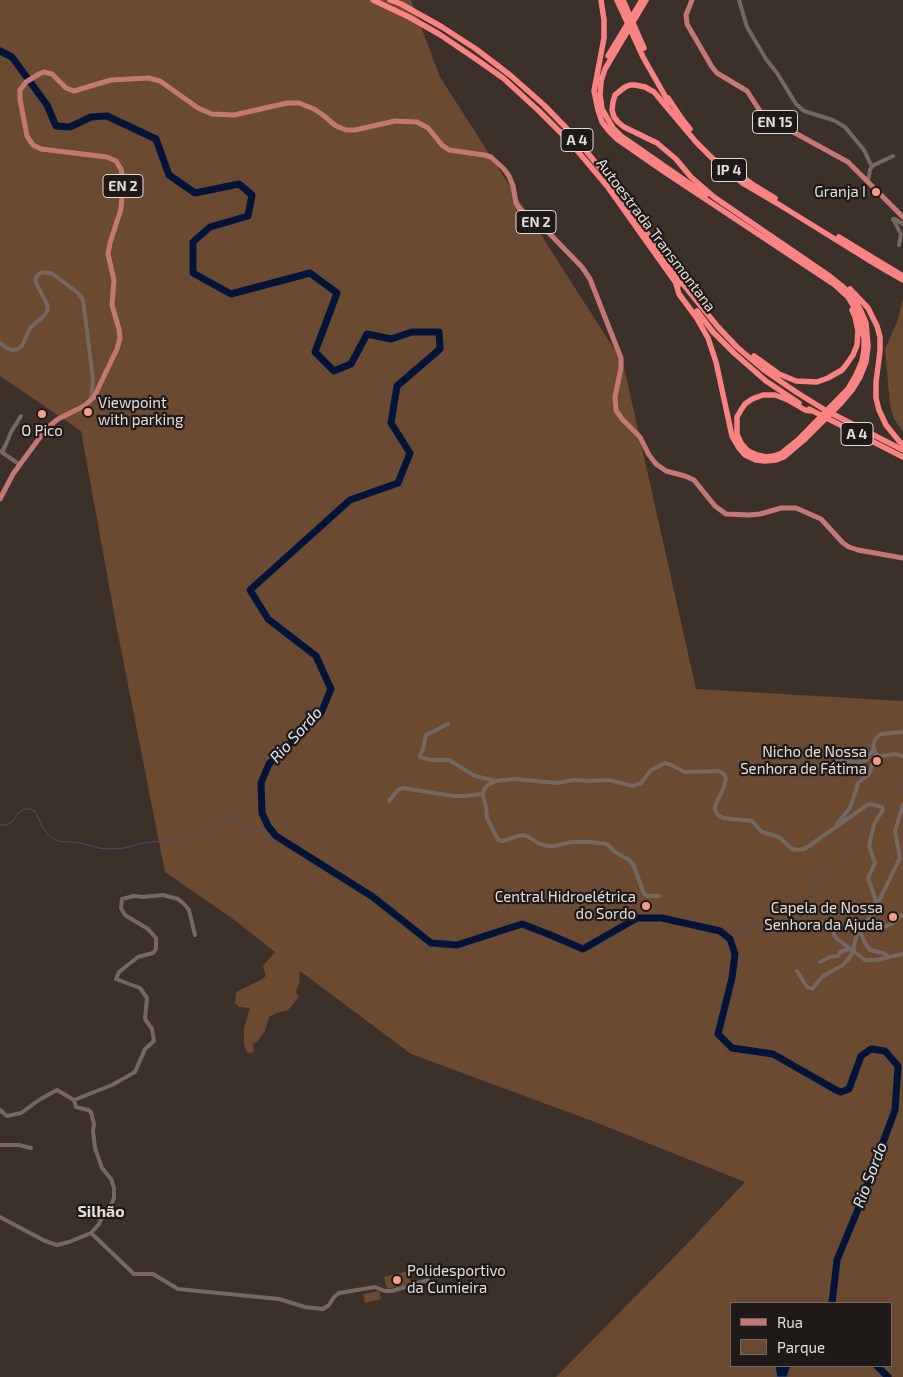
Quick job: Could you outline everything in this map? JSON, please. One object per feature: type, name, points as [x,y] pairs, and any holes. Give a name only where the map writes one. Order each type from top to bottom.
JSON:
[{"type":"highway","name":"Autoestrada Transmontana","points":[[373,0],[409,17],[460,48],[503,78],[539,111],[607,186],[676,284],[713,332],[766,381],[811,411],[903,457]]},
{"type":"highway","name":"Autoestrada Transmontana","points":[[390,0],[401,4],[442,27],[476,49],[510,75],[544,105],[575,137],[611,182],[683,284],[737,347],[764,370],[825,410],[903,450]]},
{"type":"highway","points":[[601,0],[604,38],[594,90],[602,122],[617,139],[848,287],[861,299],[873,316],[880,336],[876,382],[876,398],[879,410],[886,425],[903,444]]},
{"type":"highway","name":"IP 4","points":[[620,0],[662,87],[677,112],[699,140],[715,156],[752,184],[903,276]]},
{"type":"highway","name":"IP 4","points":[[620,0],[643,57],[672,109],[716,160],[750,186],[778,204],[867,260],[903,280]]},
{"type":"highway","points":[[642,0],[615,47],[605,69],[601,81],[600,95],[602,108],[613,128],[621,136],[707,195],[729,207]]},
{"type":"highway","points":[[595,96],[602,67],[646,0]]},
{"type":"highway","points":[[778,204],[744,184],[712,158],[654,92],[635,84],[625,87],[615,95],[612,110],[618,122],[624,127],[657,143],[676,159],[702,186],[843,292],[851,302],[859,315],[864,338],[864,350],[856,375],[839,402]]},
{"type":"highway","points":[[676,284],[679,294],[696,317],[708,338],[716,362],[732,436],[745,455],[756,460],[776,460],[789,453],[852,390],[866,362],[868,335],[861,311],[843,287],[828,275]]},
{"type":"highway","points":[[718,327],[724,328],[760,362],[787,378],[796,381],[817,382],[828,378],[842,370],[853,356],[858,331],[855,317],[849,304],[822,277]]},
{"type":"highway","points":[[811,411],[805,410],[775,394],[763,395],[752,399],[746,404],[737,418],[736,426],[741,443],[748,451],[766,457],[774,456],[790,448],[812,429]]},
{"type":"main road","name":"EN 15","points":[[692,0],[686,15],[687,24],[717,73],[747,92],[764,116],[846,161],[903,217]]},
{"type":"main road","name":"EN 2","points":[[91,400],[117,349],[120,338],[119,327],[112,306],[114,281],[108,252],[122,209],[122,170],[116,161],[107,157],[41,149],[33,145],[27,136],[20,99],[22,87],[27,81],[38,74],[47,72],[67,89],[74,91],[111,80],[154,78],[200,110],[215,115],[234,115],[294,103],[304,104],[314,109],[336,126],[346,130],[395,121],[415,122],[428,128],[442,145],[449,150],[489,157],[503,168],[509,176],[516,203],[520,209],[545,229],[582,267],[590,279],[621,358],[621,370],[614,399],[616,410],[640,437],[656,464],[666,471],[693,479],[715,506],[726,514],[747,516],[781,508],[798,509],[823,520],[843,543],[849,547],[903,558]]},
{"type":"main road","points":[[0,499],[19,464],[50,425],[91,400]]},
{"type":"street","points":[[740,0],[747,27],[796,104],[804,111],[833,120],[845,127],[864,150],[872,167],[868,181]]},
{"type":"street","points":[[872,167],[893,156]]},
{"type":"street","points":[[899,245],[901,234],[892,219],[903,224]]},
{"type":"street","points":[[0,343],[10,349],[18,349],[23,344],[32,325],[46,314],[48,307],[36,277],[40,273],[48,272],[53,274],[76,291],[82,299],[92,372],[91,400]]},
{"type":"street","points":[[92,372],[96,378],[103,378]]},
{"type":"street","points":[[19,464],[1,452],[21,416]]},
{"type":"street","points":[[448,724],[427,734],[420,755],[421,758],[449,760],[474,776],[496,781]]},
{"type":"street","points":[[833,829],[850,808],[858,783],[870,774],[875,752],[875,739],[881,734],[903,732]]},
{"type":"street","points":[[875,752],[882,757],[896,754],[903,756]]},
{"type":"street","points":[[816,767],[823,767],[840,761],[862,762],[875,752]]},
{"type":"street","points":[[659,896],[644,894],[633,864],[607,844],[570,842],[548,846],[522,835],[503,841],[498,840],[487,818],[482,794],[487,785],[496,781],[516,779],[558,783],[573,780],[608,780],[633,786],[641,783],[651,770],[664,764],[671,764],[682,772],[687,773],[719,771],[726,778],[715,806],[719,816],[752,821],[761,832],[779,837],[791,848],[797,850],[807,848],[867,805],[872,804],[883,809],[874,825],[869,847],[875,863],[868,878],[875,899],[876,909]]},
{"type":"street","points":[[389,801],[402,788],[454,796],[482,794]]},
{"type":"street","points":[[797,971],[808,988],[812,989],[823,976],[845,963],[855,937],[876,909],[900,858],[895,826],[903,806]]},
{"type":"street","points":[[74,1100],[112,1085],[135,1072],[145,1049],[154,1041],[152,1029],[145,1019],[147,998],[140,988],[116,979],[119,972],[138,957],[153,953],[156,949],[156,938],[148,929],[125,915],[121,908],[122,898],[163,894],[186,904],[190,910],[195,935]]},
{"type":"street","points":[[864,926],[887,926],[903,915]]},
{"type":"street","points":[[823,923],[832,930],[836,938],[858,956],[868,960],[903,954]]},
{"type":"street","points":[[860,931],[870,950],[884,953],[888,956]]},
{"type":"street","points":[[820,962],[830,957],[838,956],[840,952],[851,950]]},
{"type":"street","points":[[0,1110],[7,1116],[21,1113],[57,1090],[74,1100],[76,1108],[92,1112],[95,1148],[102,1168],[111,1179],[114,1188],[114,1198],[108,1213],[91,1233],[65,1243],[54,1244],[40,1239],[0,1217]]},
{"type":"street","points":[[0,1145],[19,1145],[31,1148]]},
{"type":"street","points":[[92,1210],[101,1220]]},
{"type":"street","points":[[91,1233],[132,1273],[137,1275],[153,1274],[178,1289],[279,1299],[305,1307],[323,1309],[329,1306],[334,1297],[339,1293],[375,1287],[392,1291],[428,1280]]},
{"type":"green space","points":[[0,0],[411,0],[440,77],[623,363],[696,689],[903,701],[903,1377],[556,1377],[745,1182],[595,1122],[411,1054],[300,971],[296,992],[299,997],[288,1010],[269,1017],[265,1031],[257,1042],[253,1044],[254,1052],[247,1053],[244,1045],[244,1028],[250,1008],[239,1007],[235,1003],[236,992],[266,976],[263,966],[275,952],[233,919],[165,872],[116,624],[81,431],[0,376]]},
{"type":"green space","points":[[903,299],[903,432],[894,419],[890,406],[885,349],[897,322]]},
{"type":"green space","name":"Polidesportivo da Cumieira","points":[[408,1271],[411,1283],[387,1289],[384,1277]]},
{"type":"green space","points":[[379,1291],[381,1299],[365,1303],[363,1294]]},
{"type":"water","points":[[775,1367],[792,1367],[787,1377],[777,1377]]},
{"type":"waterway","name":"Rio Sordo","points":[[0,51],[12,57],[47,105],[56,126],[70,127],[91,117],[107,116],[156,139],[169,175],[195,193],[239,184],[252,195],[248,216],[210,227],[193,242],[193,273],[231,294],[310,273],[337,293],[315,352],[334,371],[351,364],[367,334],[391,339],[412,332],[439,332],[440,349],[397,386],[391,423],[410,453],[398,483],[350,500],[250,590],[268,619],[316,656],[331,689],[321,713],[269,764],[261,783],[262,813],[268,826],[276,836],[373,897],[431,943],[457,945],[522,924],[583,949],[637,918],[662,918],[720,931],[730,939],[735,954],[732,978],[718,1034],[732,1048],[773,1054],[841,1092],[849,1089],[861,1056],[871,1049],[885,1051],[898,1066],[895,1110],[837,1260],[832,1302]]},
{"type":"waterway","points":[[883,808],[903,783]]},
{"type":"waterway","points":[[0,825],[6,825],[13,821],[18,813],[24,809],[30,809],[35,811],[43,828],[51,837],[58,841],[111,849],[197,836],[222,820],[228,819],[253,829],[268,826]]},
{"type":"waterway","points":[[730,939],[739,931],[753,928],[767,916],[774,913],[798,910],[805,906],[819,877],[837,868],[848,853],[868,815],[880,811]]},
{"type":"waterway","points":[[878,1367],[888,1377]]},
{"type":"place","name":"Granja I","points":[[876,192]]},
{"type":"place","name":"Viewpoint with parking","points":[[88,412]]},
{"type":"place","name":"O Pico","points":[[42,414]]},
{"type":"place","name":"Nicho de Nossa Senhora de Fátima","points":[[877,761]]},
{"type":"place","name":"Central Hidroelétrica do Sordo","points":[[646,906]]},
{"type":"place","name":"Capela de Nossa Senhora da Ajuda","points":[[893,917]]},
{"type":"place","name":"Polidesportivo da Cumieira","points":[[397,1280]]},
{"type":"district","name":"Silhão","points":[[101,1212]]}]
